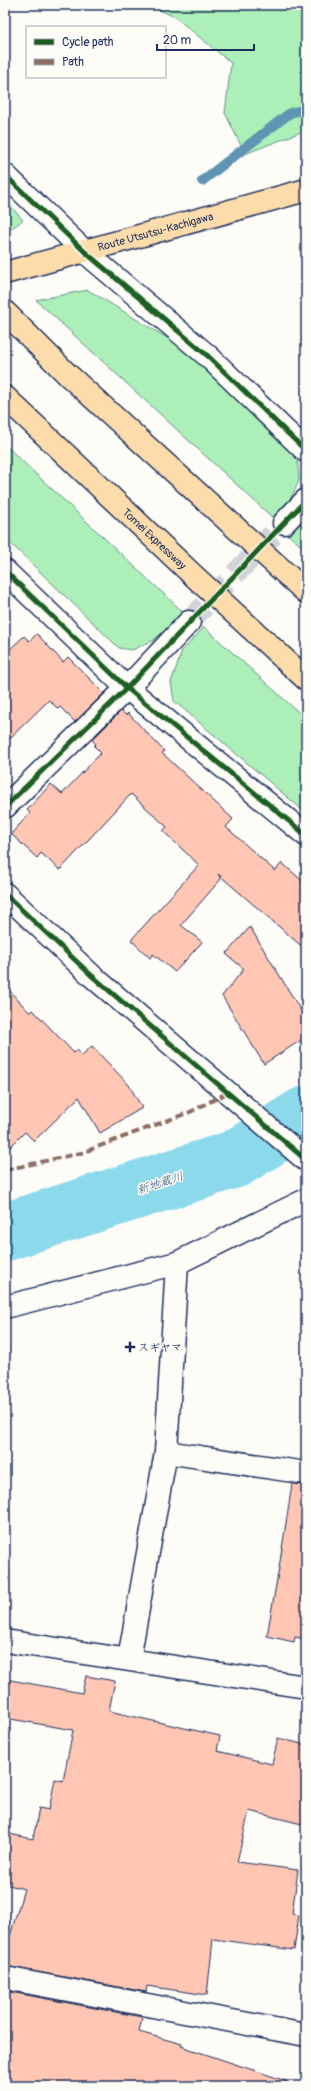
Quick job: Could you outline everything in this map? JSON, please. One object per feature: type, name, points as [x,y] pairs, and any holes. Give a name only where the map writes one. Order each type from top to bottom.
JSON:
[{"type":"main road","name":"Route Utsutsu-Kachigawa","points":[[5,273],[306,190]]},
{"type":"main road","points":[[5,312],[67,374],[306,592]]},
{"type":"main road","name":"Tomei Expressway","points":[[9,401],[195,577],[306,679]]},
{"type":"street","points":[[5,175],[85,252],[209,357],[306,451]]},
{"type":"street","points":[[284,523],[306,500]]},
{"type":"street","points":[[5,571],[126,688],[306,835]]},
{"type":"street","points":[[5,807],[126,688],[189,622]]},
{"type":"street","points":[[5,894],[91,975],[306,1160]]},
{"type":"street","points":[[5,1307],[177,1263],[306,1200]]},
{"type":"street","points":[[129,1659],[166,1452],[177,1263]]},
{"type":"street","points":[[166,1452],[306,1474]]},
{"type":"street","points":[[5,1641],[306,1687]]},
{"type":"street","points":[[5,1978],[306,2035]]},
{"type":"green space","points":[[148,5],[306,5],[306,130],[245,154],[225,113],[231,63],[175,17]]},
{"type":"green space","points":[[5,200],[23,220],[5,233]]},
{"type":"green space","points":[[88,290],[192,353],[297,450],[299,481],[287,507],[274,519],[36,300]]},
{"type":"green space","points":[[5,445],[184,613],[154,640],[132,650],[119,648],[5,538]]},
{"type":"green space","points":[[306,514],[306,550],[287,534],[301,517]]},
{"type":"green space","points":[[204,627],[306,719],[306,813],[174,701],[171,682],[182,651]]},
{"type":"building","points":[[37,634],[63,662],[68,657],[104,693],[75,722],[60,707],[58,709],[49,700],[5,743],[5,654],[24,636],[29,641]]},
{"type":"building","points":[[121,711],[126,715],[128,713],[164,751],[162,753],[233,819],[226,827],[275,871],[282,863],[306,884],[306,950],[218,874],[221,879],[181,925],[202,942],[175,972],[153,954],[150,958],[131,940],[199,865],[163,831],[167,827],[131,794],[60,870],[41,853],[37,858],[11,834],[30,813],[27,810],[51,784],[62,794],[101,753],[94,746],[96,744],[92,740]]},
{"type":"building","points":[[250,927],[306,1019],[306,1037],[264,1064],[222,996],[244,969],[226,954]]},
{"type":"building","points":[[5,986],[30,1013],[33,1010],[74,1053],[77,1050],[82,1055],[92,1046],[129,1085],[142,1108],[100,1133],[79,1097],[34,1141],[25,1132],[5,1152]]},
{"type":"building","points":[[292,1484],[306,1485],[306,1639],[295,1637],[294,1642],[267,1636]]},
{"type":"building","points":[[86,1676],[115,1681],[109,1711],[220,1736],[217,1751],[272,1764],[278,1738],[306,1745],[306,1825],[249,1811],[237,1862],[298,1870],[292,1914],[299,1915],[294,1950],[213,1939],[207,1995],[147,1986],[146,1992],[5,1966],[5,1935],[10,1936],[24,1889],[5,1884],[5,1833],[33,1839],[39,1808],[49,1810],[55,1779],[63,1781],[73,1730],[5,1718],[5,1679],[82,1693]]},
{"type":"building","points":[[5,1991],[142,2017],[139,2032],[182,2044],[181,2046],[286,2081],[285,2086],[5,2086]]},
{"type":"waterway","points":[[202,181],[290,113],[306,109]]},
{"type":"waterway","name":"新地蔵川","points":[[5,1232],[235,1159],[306,1115]]},
{"type":"tunnel","points":[[189,622],[284,523]]},
{"type":"marked path","points":[[5,1170],[81,1153],[190,1112],[227,1093]]},
{"type":"cycle path","points":[[5,175],[85,252],[209,357],[306,451]]},
{"type":"cycle path","points":[[5,807],[127,688],[306,500]]},
{"type":"cycle path","points":[[5,571],[127,688],[306,835]]},
{"type":"cycle path","points":[[5,894],[91,975],[306,1160]]},
{"type":"place","name":"スギヤマ","points":[[130,1347]]}]
